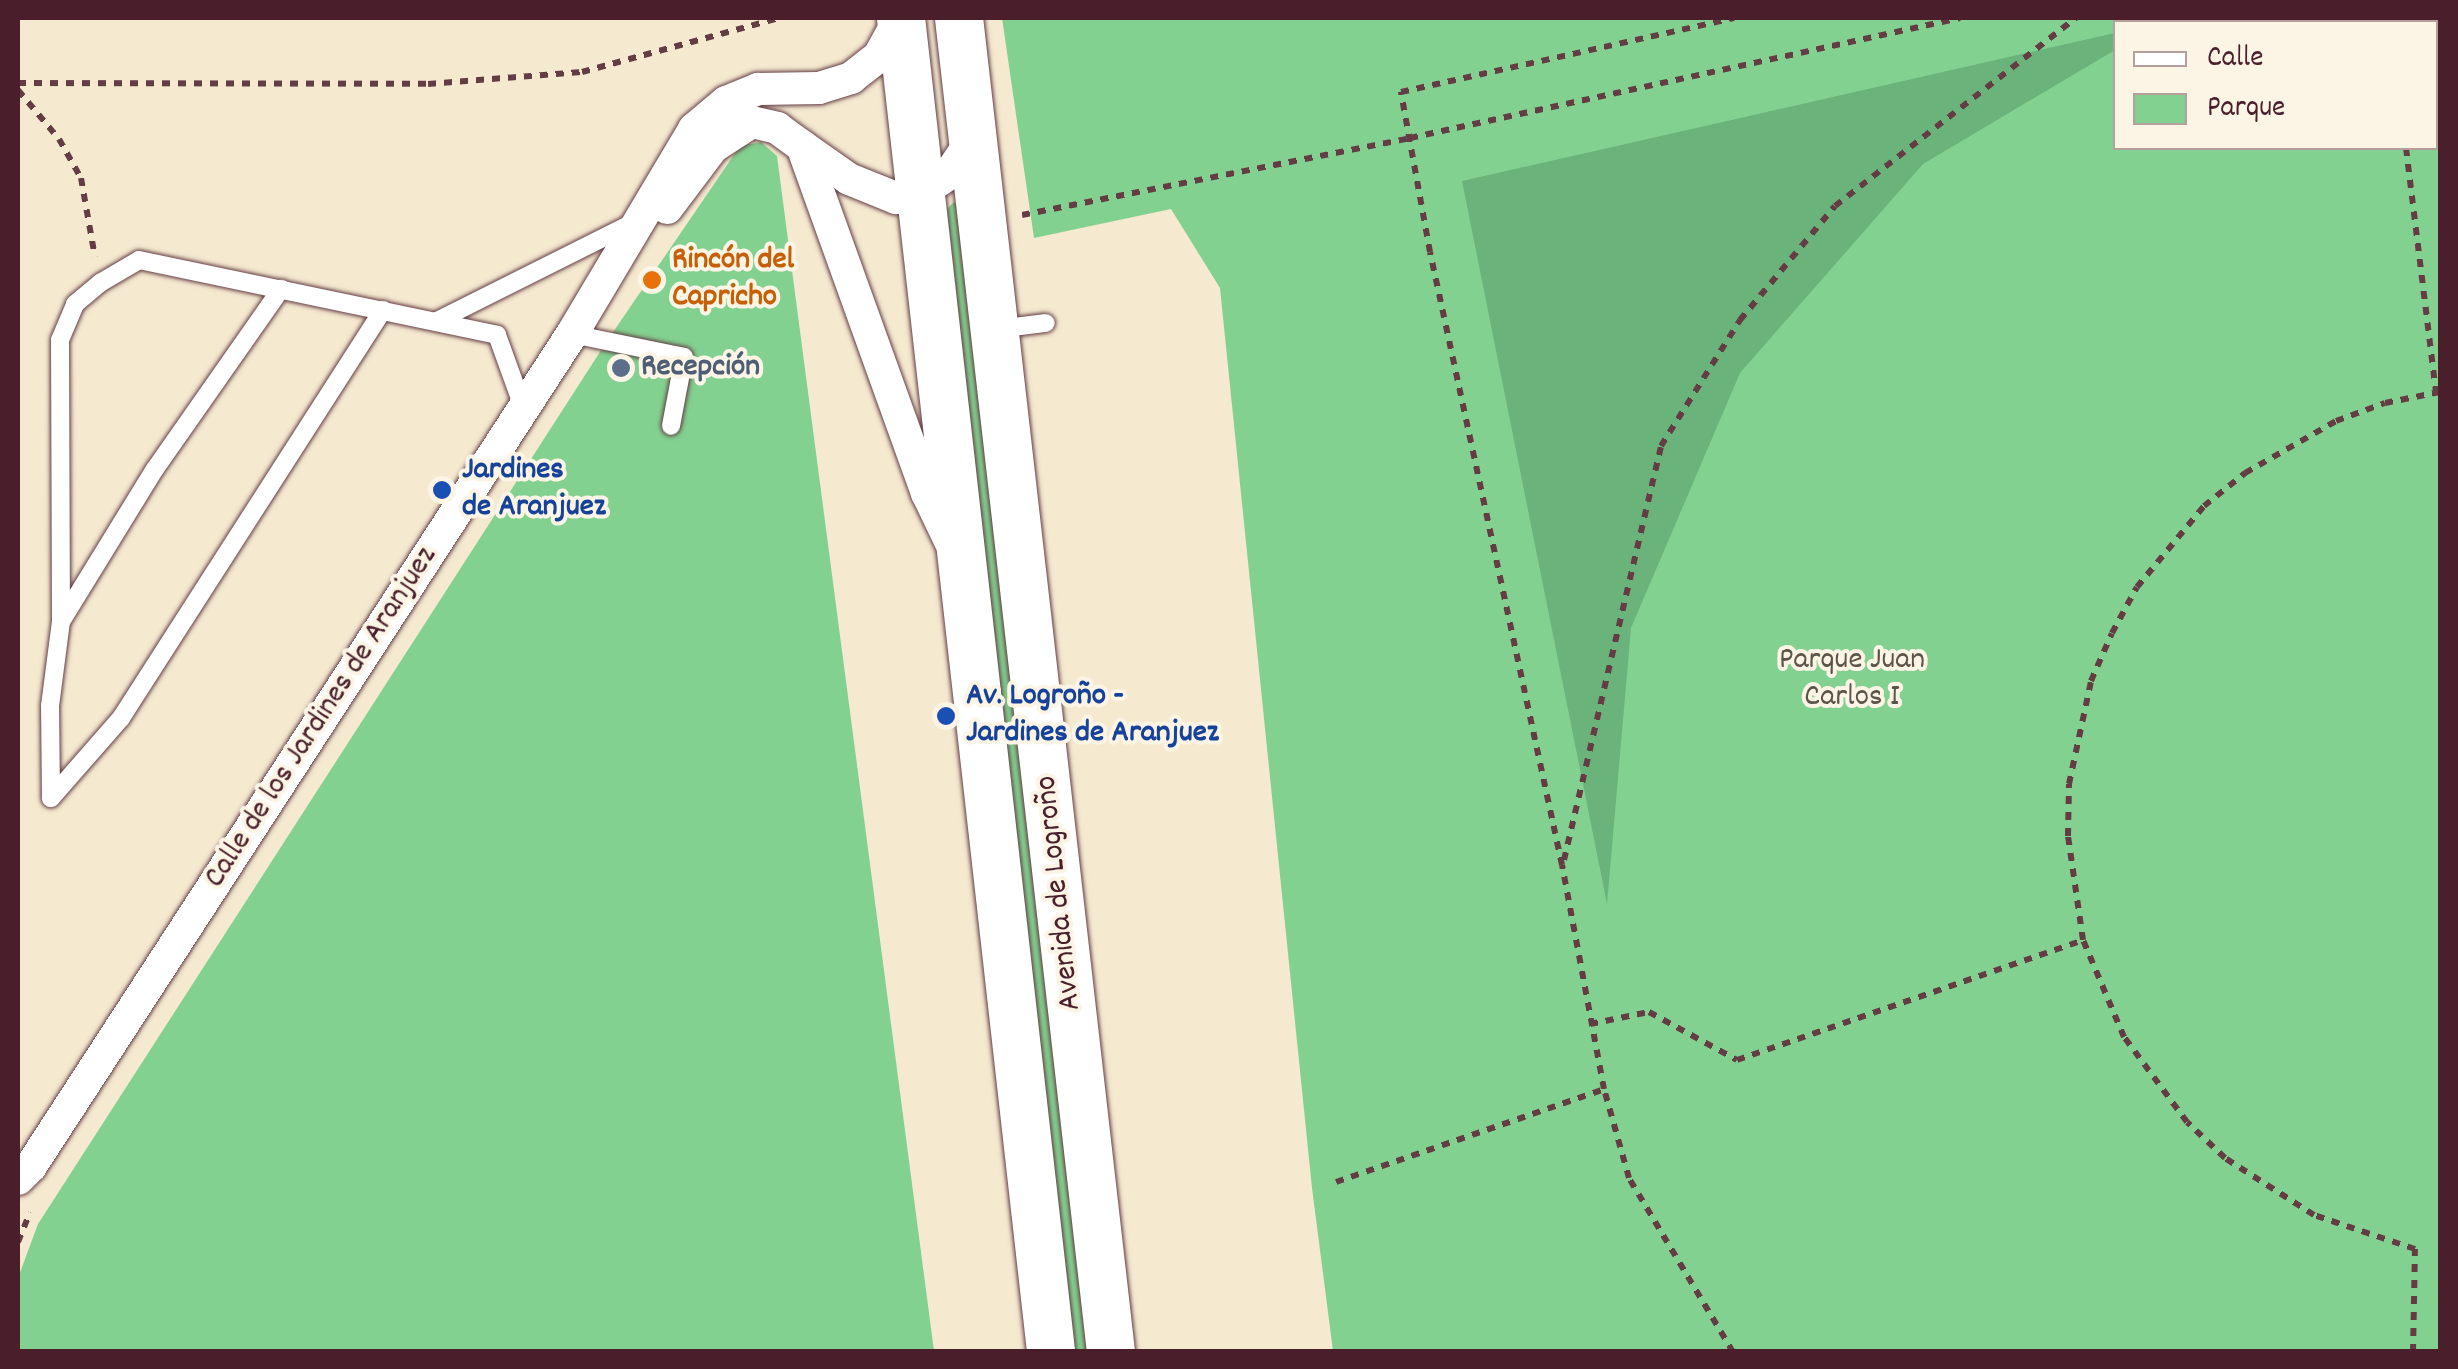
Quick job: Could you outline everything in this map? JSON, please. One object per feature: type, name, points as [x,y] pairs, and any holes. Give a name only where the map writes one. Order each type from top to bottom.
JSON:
[{"type":"main road","name":"Avenida de Logroño","points":[[901,18],[1051,1352]]},
{"type":"main road","name":"Avenida de Logroño","points":[[960,18],[1111,1352]]},
{"type":"street","name":"Avenida de Logroño","points":[[819,88],[851,78],[879,56],[901,18]]},
{"type":"street","name":"Calle de los Jardines de Aranjuez","points":[[18,1204],[24,1172],[572,334],[694,129],[726,102],[758,89],[819,88]]},
{"type":"street","points":[[592,302],[713,147],[752,122],[777,128],[848,178],[896,198],[922,192],[950,173],[974,138]]},
{"type":"street","name":"Avenida de Logroño","points":[[802,146],[927,493],[964,571]]},
{"type":"lane","points":[[437,321],[636,222]]},
{"type":"lane","points":[[382,310],[121,718],[51,798],[50,706],[62,621],[60,340],[75,304],[100,282],[139,260],[437,321],[497,335],[523,407]]},
{"type":"lane","points":[[62,621],[155,470],[281,289]]},
{"type":"lane","points":[[997,329],[1046,323]]},
{"type":"lane","points":[[572,334],[684,358],[671,426]]},
{"type":"path","points":[[18,87],[428,84],[582,72],[779,18]]},
{"type":"path","points":[[1732,1352],[1628,1178],[1604,1089],[1562,865],[1434,271],[1400,92],[1734,18]]},
{"type":"path","points":[[1019,215],[1410,138],[1960,18]]},
{"type":"path","points":[[1562,865],[1661,446],[1740,320],[1835,206],[2076,18]]},
{"type":"path","points":[[18,87],[59,139],[80,178],[100,282]]},
{"type":"path","points":[[2406,150],[2438,392],[2336,421],[2260,463],[2204,506],[2137,587],[2092,681],[2069,784],[2068,836],[2083,940],[2124,1037],[2153,1082],[2200,1134],[2268,1189],[2314,1215],[2414,1248],[2413,1352]]},
{"type":"path","points":[[1590,1024],[1649,1012],[1737,1060],[2083,940]]},
{"type":"path","points":[[1336,1182],[1604,1089]]},
{"type":"green space","name":"Parque Juan Carlos I","points":[[1002,18],[2440,18],[2440,1351],[1333,1351],[1312,1188],[1220,288],[1171,209],[1034,238]]},
{"type":"green space","points":[[2113,33],[2113,51],[1923,164],[1740,373],[1631,628],[1607,904],[1462,181]]},
{"type":"green space","points":[[761,142],[777,156],[934,1351],[18,1351],[18,1278],[38,1224],[607,341],[740,146]]},
{"type":"green space","points":[[954,202],[959,207],[1089,1351],[1074,1351],[947,209]]},
{"type":"place","name":"Rincón del Capricho","points":[[652,280]]},
{"type":"place","name":"Recepción","points":[[621,368]]},
{"type":"place","name":"Jardines de Aranjuez","points":[[442,490]]},
{"type":"place","name":"Av. Logroño - Jardines de Aranjuez","points":[[946,716]]}]
